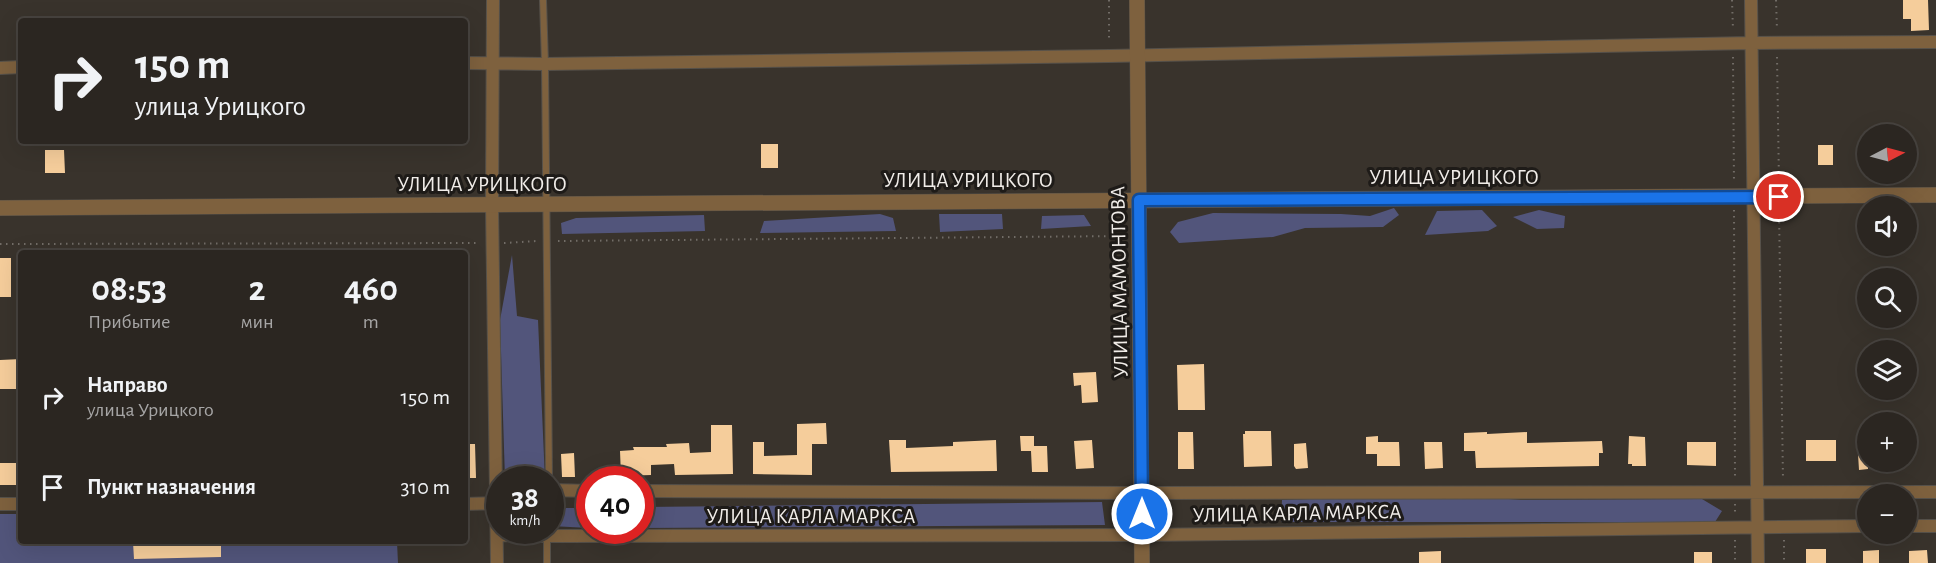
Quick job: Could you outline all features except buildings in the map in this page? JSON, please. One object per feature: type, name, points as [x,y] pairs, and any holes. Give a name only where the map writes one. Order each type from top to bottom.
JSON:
[{"type":"street","points":[[493,0],[492,205],[497,466]]},
{"type":"street","name":"УЛИЦА МАМОНТОВА","points":[[1137,0],[1142,563]]},
{"type":"street","points":[[1751,0],[1758,563]]},
{"type":"street","points":[[468,63],[545,64],[1109,56],[1733,43],[1936,42]]},
{"type":"street","points":[[0,68],[18,67]]},
{"type":"street","name":"УЛИЦА УРИЦКОГО","points":[[0,208],[1936,195]]},
{"type":"street","name":"УЛИЦА КАРЛА МАРКСА","points":[[654,491],[1936,492]]},
{"type":"street","points":[[468,504],[486,503]]},
{"type":"street","points":[[0,504],[18,504]]},
{"type":"street","name":"УЛИЦА КАРЛА МАРКСА","points":[[564,536],[1142,535],[1857,526]]},
{"type":"street","points":[[1917,526],[1936,526]]},
{"type":"street","points":[[497,544],[497,563]]},
{"type":"lane","points":[[543,0],[549,466]]},
{"type":"lane","points":[[547,544],[547,563]]},
{"type":"path","points":[[1109,0],[1109,56]]},
{"type":"path","points":[[1732,0],[1735,563]]},
{"type":"path","points":[[1776,0],[1783,491]]},
{"type":"path","points":[[0,244],[493,243],[1140,236]]},
{"type":"path","points":[[1784,526],[1784,563]]},
{"type":"shaded area","points":[[1394,208],[1399,215],[1383,227],[1305,228],[1273,237],[1179,243],[1170,232],[1178,222],[1213,213],[1370,216]]},
{"type":"shaded area","points":[[1482,210],[1497,226],[1488,231],[1425,235],[1437,211]]},
{"type":"shaded area","points":[[1539,210],[1565,216],[1564,228],[1537,229],[1513,217]]},
{"type":"shaded area","points":[[880,214],[893,218],[896,231],[760,233],[764,221]]},
{"type":"shaded area","points":[[939,214],[1002,214],[1003,229],[940,232]]},
{"type":"shaded area","points":[[704,215],[705,231],[562,234],[561,223],[576,218]]},
{"type":"shaded area","points":[[1084,215],[1091,226],[1041,229],[1042,216]]},
{"type":"shaded area","points":[[512,255],[517,316],[538,320],[544,466],[505,466],[500,320]]},
{"type":"shaded area","points":[[1448,494],[1521,500],[1702,499],[1722,511],[1715,522],[1698,525],[1667,522],[1281,522],[1282,500]]},
{"type":"shaded area","points":[[1102,502],[1105,525],[654,528],[654,507]]},
{"type":"shaded area","points":[[564,508],[576,508],[576,527],[564,527]]},
{"type":"shaded area","points":[[0,514],[18,514],[18,544],[397,544],[398,563],[0,563]]},
{"type":"route","points":[[1142,514],[1139,200],[1779,197]]}]
